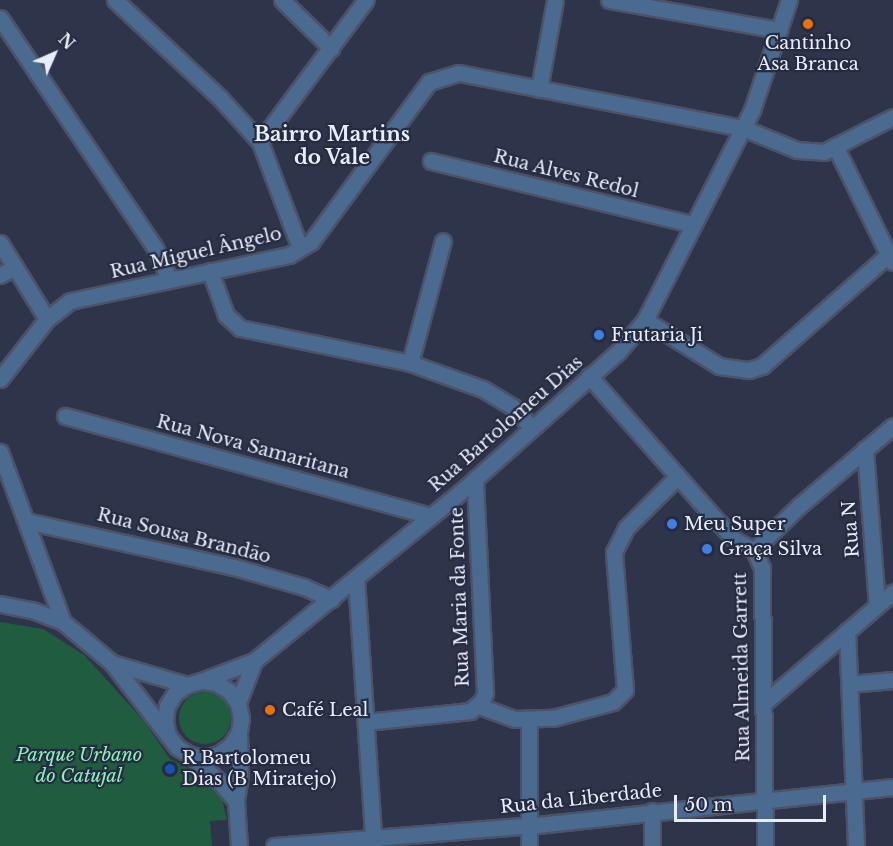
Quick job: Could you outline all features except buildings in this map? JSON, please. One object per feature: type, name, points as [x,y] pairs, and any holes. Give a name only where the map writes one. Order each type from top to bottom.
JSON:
[{"type":"street","points":[[116,0],[220,98],[260,142],[300,248]]},
{"type":"street","points":[[282,0],[330,48]]},
{"type":"street","points":[[260,142],[366,0]]},
{"type":"street","points":[[539,89],[555,0]]},
{"type":"street","points":[[609,0],[779,30]]},
{"type":"street","name":"Rua Bartolomeu Dias","points":[[194,683],[254,661],[475,479],[618,352],[645,320],[752,110],[789,0]]},
{"type":"street","points":[[0,18],[155,248],[170,280]]},
{"type":"street","name":"Rua Miguel Ângelo","points":[[0,379],[47,320],[70,301],[289,255],[311,242],[429,82],[459,72],[743,128],[797,150],[824,152],[893,117]]},
{"type":"street","points":[[645,320],[719,366],[749,370],[762,366],[891,260],[836,146]]},
{"type":"street","name":"Rua Alves Redol","points":[[431,161],[692,224]]},
{"type":"street","points":[[410,363],[443,241]]},
{"type":"street","points":[[0,243],[47,320]]},
{"type":"street","points":[[0,275],[15,267]]},
{"type":"street","points":[[210,271],[226,315],[240,328],[410,363],[483,389],[513,407],[531,427]]},
{"type":"street","name":"Rua Almeida Garrett","points":[[589,376],[736,541],[754,550],[762,568],[765,846]]},
{"type":"street","name":"Rua Nova Samaritana","points":[[65,416],[431,516]]},
{"type":"street","points":[[754,550],[893,426]]},
{"type":"street","name":"Rua N","points":[[865,449],[876,606]]},
{"type":"street","points":[[0,452],[63,622]]},
{"type":"street","points":[[479,706],[515,719],[529,720],[586,711],[613,702],[625,690],[615,552],[626,528],[677,477]]},
{"type":"street","name":"Rua Maria da Fonte","points":[[366,722],[470,711],[479,706],[485,693],[475,479]]},
{"type":"street","name":"Rua Sousa Brandão","points":[[26,521],[234,567],[304,587],[331,599]]},
{"type":"street","points":[[356,578],[374,842]]},
{"type":"street","points":[[764,703],[893,592]]},
{"type":"street","points":[[0,604],[32,610],[63,622],[112,663],[177,747],[190,755],[220,782],[236,801]]},
{"type":"street","points":[[847,631],[856,846]]},
{"type":"street","name":"Rua Bartolomeu Dias","points":[[237,703],[254,661]]},
{"type":"street","points":[[112,663],[194,683],[216,683],[229,691],[237,703],[241,718],[240,774],[236,801],[239,846]]},
{"type":"street","points":[[850,684],[893,680]]},
{"type":"street","points":[[168,736],[165,721],[167,706],[175,693],[194,683]]},
{"type":"street","points":[[529,720],[529,846]]},
{"type":"street","points":[[190,755],[205,758],[219,754],[231,745],[239,732]]},
{"type":"street","name":"Rua da Liberdade","points":[[274,846],[374,842],[893,787]]},
{"type":"street","points":[[652,811],[652,846]]},
{"type":"green space","name":"Parque Urbano do Catujal","points":[[0,622],[43,629],[84,655],[144,721],[170,759],[200,774],[214,785],[222,799],[227,820],[210,821],[212,846],[0,846]]},
{"type":"green space","points":[[200,692],[210,692],[224,699],[231,718],[224,737],[210,744],[200,744],[190,740],[183,733],[179,723],[179,713],[183,703],[190,696]]},
{"type":"place","name":"Cantinho Asa Branca","points":[[808,24]]},
{"type":"place","name":"Frutaria Ji","points":[[599,335]]},
{"type":"place","name":"Meu Super","points":[[672,524]]},
{"type":"place","name":"Graça Silva","points":[[707,549]]},
{"type":"place","name":"Café Leal","points":[[270,710]]},
{"type":"place","name":"R Bartolomeu Dias (B Miratejo)","points":[[170,769]]},
{"type":"district","name":"Bairro Martins do Vale","points":[[332,146]]}]
